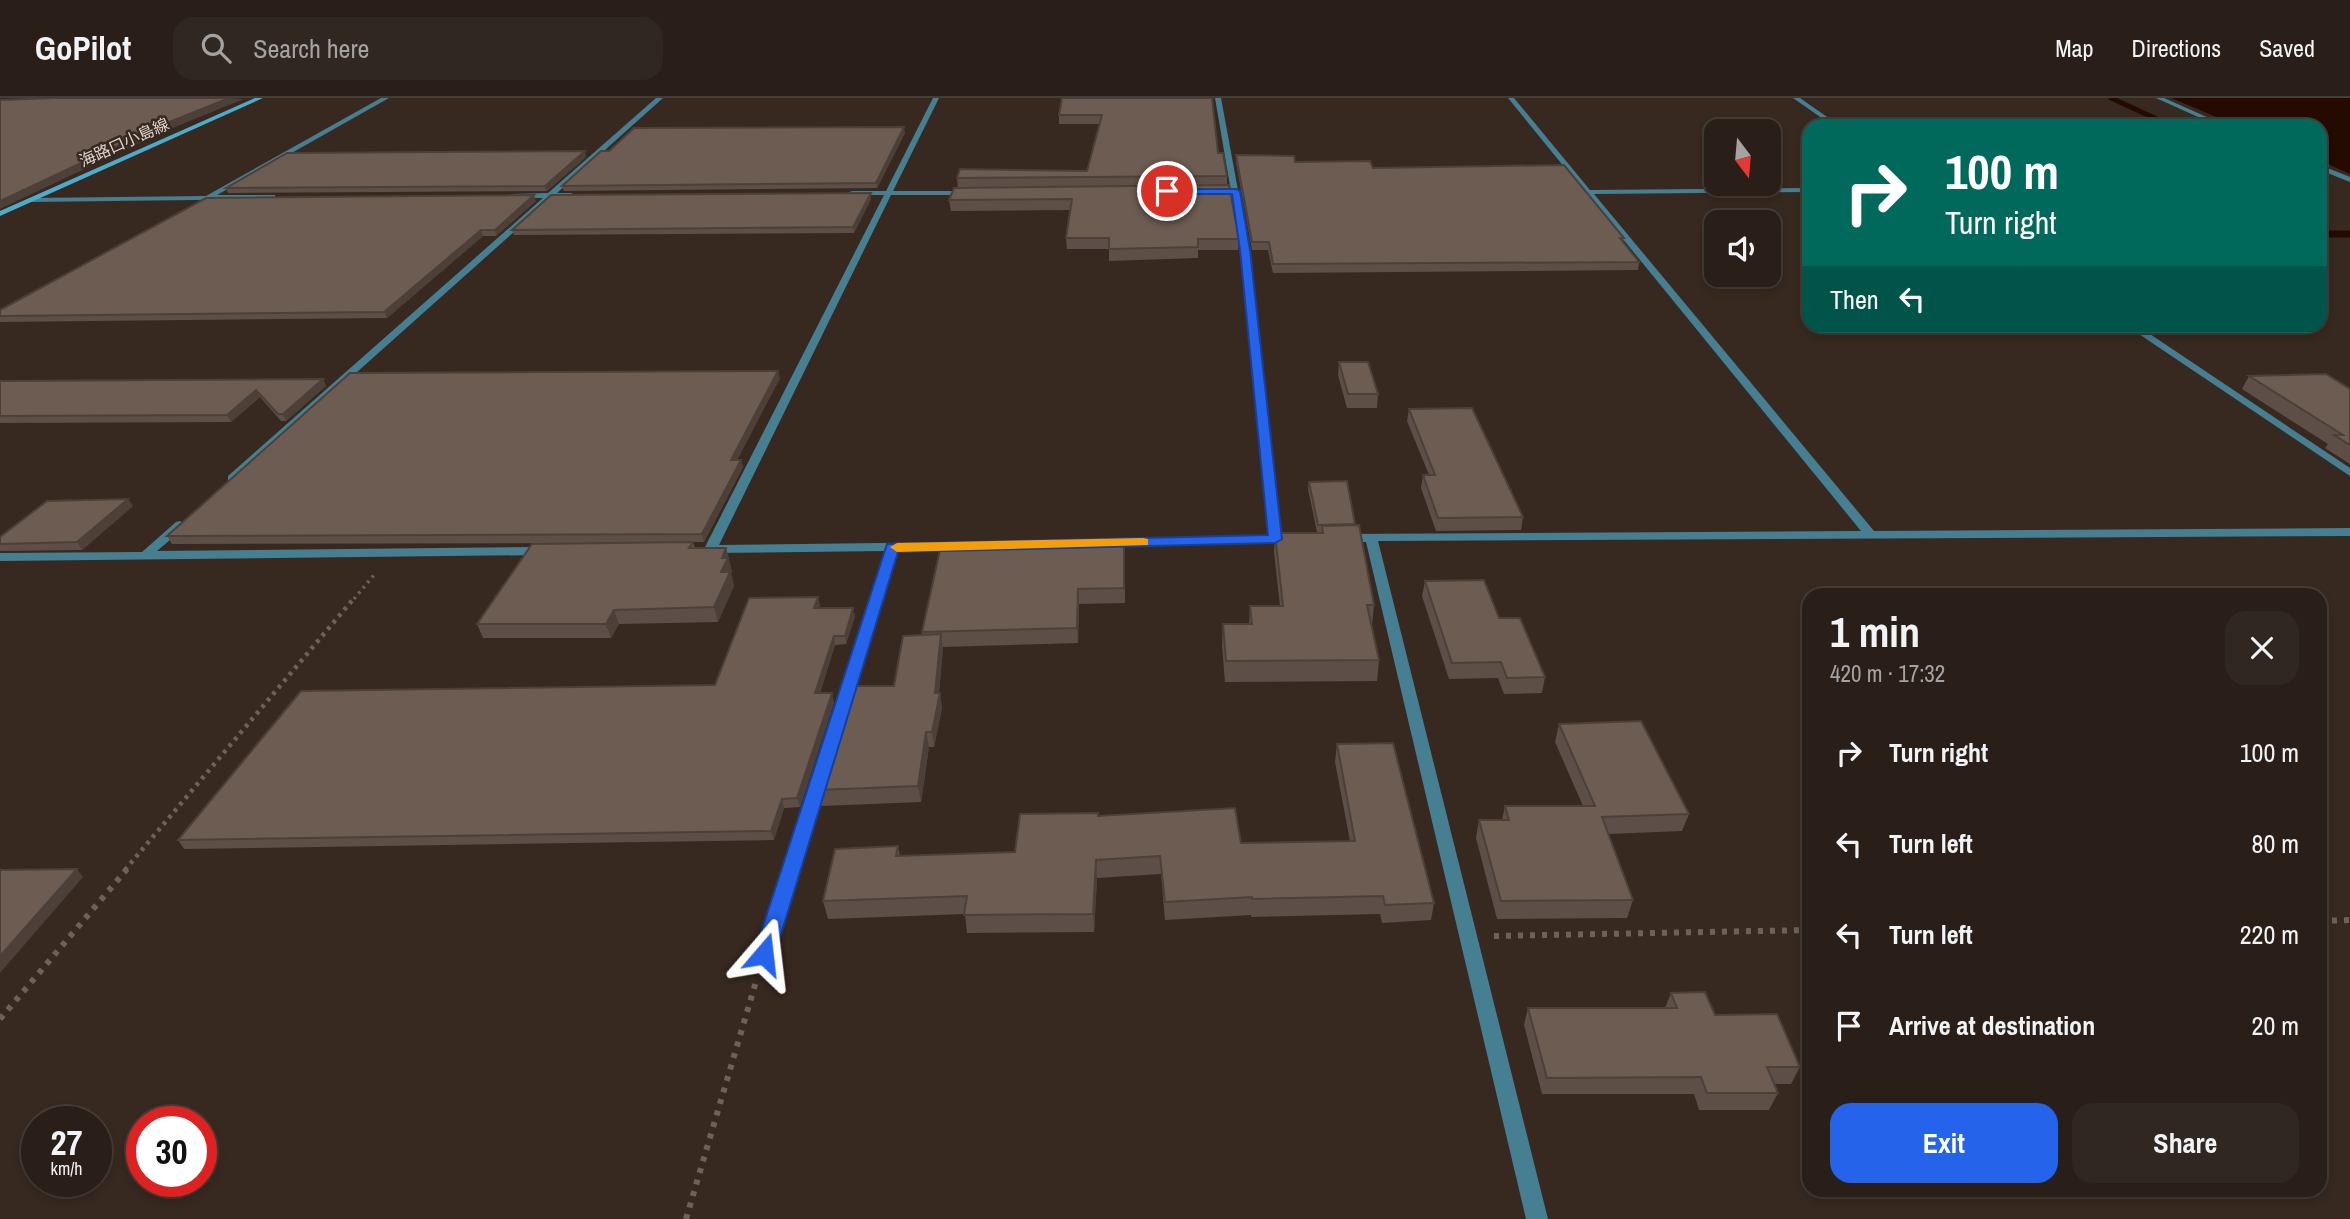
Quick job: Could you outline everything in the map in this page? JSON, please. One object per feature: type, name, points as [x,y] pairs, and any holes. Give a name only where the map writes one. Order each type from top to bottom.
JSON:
[{"type":"main road","name":"海路口小島線","points":[[0,214],[260,98]]},
{"type":"street","points":[[192,206],[386,98]]},
{"type":"street","points":[[228,481],[660,98]]},
{"type":"street","points":[[936,98],[890,193],[704,549],[1303,539]]},
{"type":"street","points":[[1218,98],[1245,250],[1275,539]]},
{"type":"street","points":[[1511,98],[1870,534]]},
{"type":"street","points":[[1796,98],[1827,119]]},
{"type":"street","points":[[2159,98],[2208,119]]},
{"type":"street","points":[[2327,170],[2350,180]]},
{"type":"street","points":[[1587,192],[1802,190]]},
{"type":"street","points":[[1222,191],[1236,191]]},
{"type":"street","points":[[849,193],[984,192]]},
{"type":"street","points":[[507,196],[576,195]]},
{"type":"street","points":[[31,200],[285,197]]},
{"type":"street","points":[[2142,333],[2350,473]]},
{"type":"street","points":[[146,555],[187,518]]},
{"type":"street","points":[[1330,539],[2350,532]]},
{"type":"street","points":[[1371,538],[1536,1219]]},
{"type":"street","points":[[764,954],[892,547]]},
{"type":"street","points":[[0,557],[558,551]]},
{"type":"path","points":[[0,1019],[392,553]]},
{"type":"path","points":[[2327,921],[2350,920]]},
{"type":"path","points":[[1468,937],[1802,930]]},
{"type":"path","points":[[687,1219],[764,954]]},
{"type":"shaded area","points":[[2171,98],[2350,98],[2350,174],[2327,164],[2327,119],[2221,119]]},
{"type":"building","points":[[229,98],[162,125],[0,201],[0,100]]},
{"type":"building","points":[[1062,98],[1212,98],[1218,153],[1223,153],[1227,176],[957,178],[960,169],[1087,171],[1102,115],[1059,115]]},
{"type":"building","points":[[904,127],[876,183],[562,186],[601,151],[609,151],[634,128]]},
{"type":"building","points":[[585,151],[545,186],[226,188],[287,153]]},
{"type":"building","points":[[1236,155],[1294,156],[1295,162],[1370,161],[1373,168],[1564,165],[1624,238],[1620,238],[1639,262],[1273,264],[1269,242],[1252,242]]},
{"type":"building","points":[[1229,185],[1239,239],[1198,239],[1198,247],[1109,249],[1109,238],[1066,238],[1072,199],[949,200],[954,188]]},
{"type":"building","points":[[871,193],[853,227],[512,230],[551,195]]},
{"type":"building","points":[[534,195],[495,230],[481,230],[384,312],[0,316],[0,310],[206,198]]},
{"type":"building","points":[[1339,362],[1368,362],[1378,394],[1348,394]]},
{"type":"building","points":[[778,371],[731,460],[741,460],[702,534],[167,536],[350,373]]},
{"type":"building","points":[[2326,374],[2350,389],[2350,445],[2334,435],[2343,435],[2249,376]]},
{"type":"building","points":[[323,379],[283,414],[278,414],[256,390],[227,415],[0,416],[0,381]]},
{"type":"building","points":[[1472,408],[1523,517],[1438,518],[1423,475],[1435,475],[1409,409]]},
{"type":"building","points":[[1347,481],[1355,524],[1318,525],[1309,482]]},
{"type":"building","points":[[128,499],[77,542],[0,544],[0,537],[47,501]]},
{"type":"building","points":[[1359,525],[1374,605],[1367,605],[1379,660],[1226,661],[1223,624],[1252,624],[1250,606],[1283,606],[1275,533],[1323,533],[1322,526]]},
{"type":"building","points":[[693,542],[689,548],[726,548],[722,558],[728,558],[721,572],[730,572],[714,607],[614,610],[606,624],[477,624],[532,544]]},
{"type":"building","points":[[1124,544],[1124,588],[1078,589],[1077,628],[922,632],[941,545]]},
{"type":"building","points":[[1484,580],[1499,618],[1520,618],[1545,677],[1507,678],[1501,662],[1452,663],[1425,581]]},
{"type":"building","points":[[818,597],[814,608],[853,608],[845,636],[834,636],[815,693],[832,693],[797,798],[782,799],[771,831],[178,840],[301,691],[715,685],[749,598]]},
{"type":"building","points":[[941,634],[935,693],[940,693],[932,732],[926,732],[918,786],[817,790],[850,686],[894,686],[903,636]]},
{"type":"building","points":[[1641,721],[1689,814],[1602,817],[1633,900],[1501,901],[1479,820],[1509,820],[1505,806],[1595,806],[1559,724]]},
{"type":"building","points":[[1393,743],[1434,903],[1385,905],[1383,896],[1252,897],[1165,902],[1160,856],[1096,860],[1093,914],[964,915],[967,896],[823,901],[835,849],[898,846],[896,856],[1015,852],[1020,814],[1098,813],[1098,816],[1235,808],[1241,843],[1355,841],[1337,744]]},
{"type":"building","points":[[77,869],[0,956],[0,870]]},
{"type":"building","points":[[1705,992],[1715,1015],[1777,1014],[1800,1067],[1767,1067],[1778,1093],[1707,1093],[1701,1077],[1547,1078],[1528,1008],[1677,1008],[1671,993]]},
{"type":"waterway","points":[[2111,98],[2157,119]]},
{"type":"waterway","points":[[2327,234],[2350,234]]},
{"type":"slow traffic","points":[[897,547],[1143,542]]},
{"type":"route","points":[[764,954],[892,547],[1275,539],[1245,250],[1236,191],[1167,191]]}]
